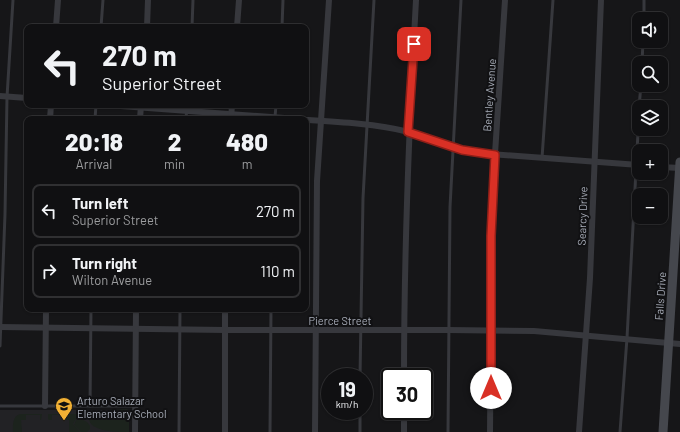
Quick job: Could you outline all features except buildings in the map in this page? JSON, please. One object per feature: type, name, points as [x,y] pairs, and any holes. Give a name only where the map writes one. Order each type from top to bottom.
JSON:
[{"type":"street","points":[[56,24],[58,0]]},
{"type":"street","points":[[147,24],[148,0]]},
{"type":"street","points":[[237,24],[239,0]]},
{"type":"street","points":[[315,432],[317,181],[329,0]]},
{"type":"street","points":[[404,368],[405,222],[408,132],[416,0]]},
{"type":"street","name":"Bentley Avenue","points":[[490,432],[491,236],[505,0]]},
{"type":"street","name":"Searcy Drive","points":[[579,432],[590,278],[601,0]]},
{"type":"street","points":[[3,97],[24,98]]},
{"type":"street","points":[[186,108],[227,116]]},
{"type":"street","points":[[309,120],[367,125],[408,132],[462,150],[495,155],[632,165]]},
{"type":"street","name":"Falls Drive","points":[[663,432],[679,203],[680,162]]},
{"type":"street","points":[[668,167],[680,168]]},
{"type":"street","points":[[45,406],[46,312]]},
{"type":"street","points":[[135,432],[136,312]]},
{"type":"street","points":[[225,312],[225,432]]},
{"type":"street","name":"Pierce Street","points":[[0,327],[225,330],[491,330],[587,335],[680,344]]},
{"type":"street","points":[[404,420],[404,432]]},
{"type":"lane","points":[[0,346],[5,214],[3,97],[13,0]]},
{"type":"lane","points":[[101,24],[103,0]]},
{"type":"lane","points":[[192,24],[193,0]]},
{"type":"lane","points":[[282,24],[283,0]]},
{"type":"lane","points":[[360,368],[362,220],[374,0]]},
{"type":"lane","points":[[448,432],[450,207],[461,0]]},
{"type":"lane","points":[[542,158],[553,0]]},
{"type":"lane","points":[[644,0],[644,12]]},
{"type":"lane","points":[[620,432],[637,180]]},
{"type":"lane","points":[[90,406],[91,312]]},
{"type":"lane","points":[[179,432],[180,312]]},
{"type":"lane","points":[[270,432],[271,312]]},
{"type":"lane","points":[[0,406],[136,406]]},
{"type":"lane","points":[[360,420],[360,432]]},
{"type":"shaded area","points":[[127,409],[129,411],[129,432],[102,430],[96,428],[89,420],[89,414],[102,415],[103,413],[113,410]]},
{"type":"shaded area","name":"Arturo Salazar Elementary School","points":[[0,410],[129,410],[129,432],[0,432]]},
{"type":"shaded area","points":[[20,414],[42,414],[41,420],[40,415],[26,415],[26,420],[21,420],[22,432],[13,432],[14,419]]},
{"type":"shaded area","points":[[48,414],[88,414],[88,419],[76,419],[73,424],[80,432],[69,432],[69,420],[64,420],[64,415],[52,415],[52,420],[49,420]]},
{"type":"shaded area","points":[[81,419],[87,422],[90,426],[90,429],[87,432],[81,432],[74,425],[76,420]]},
{"type":"place","name":"Arturo Salazar Elementary School","points":[[64,421]]},
{"type":"route","points":[[414,44],[408,132],[440,141],[462,150],[495,155],[491,236],[491,388]]}]
